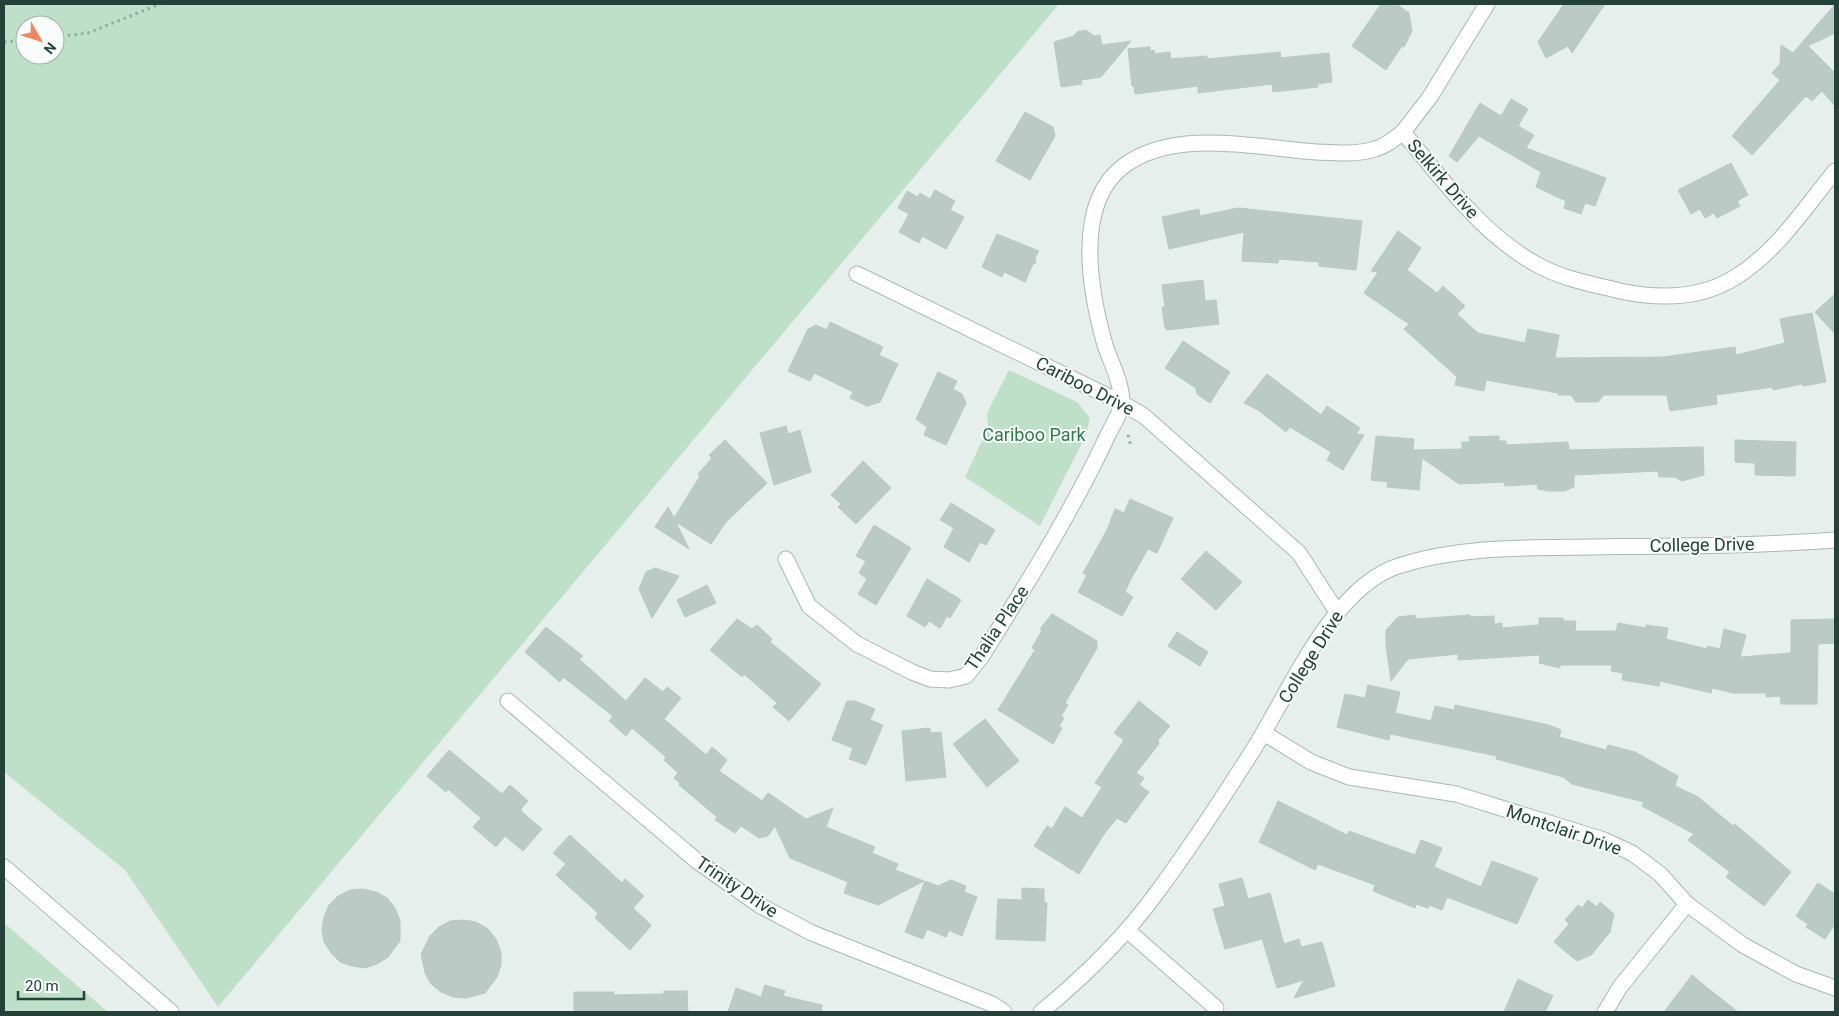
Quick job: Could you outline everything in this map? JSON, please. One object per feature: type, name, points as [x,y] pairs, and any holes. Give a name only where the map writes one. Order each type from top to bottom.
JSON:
[{"type":"street","points":[[1403,132],[1430,97],[1487,4]]},
{"type":"street","name":"Selkirk Drive","points":[[1122,403],[1116,372],[1105,344],[1095,294],[1091,259],[1091,231],[1095,208],[1104,187],[1118,171],[1148,153],[1178,145],[1206,143],[1318,152],[1360,153],[1383,146],[1403,132],[1483,225],[1518,253],[1553,272],[1596,285],[1641,295],[1681,295],[1716,287],[1732,279],[1754,264],[1773,246],[1835,172]]},
{"type":"street","name":"Cariboo Drive","points":[[857,274],[1122,403],[1144,416],[1299,553],[1337,612]]},
{"type":"street","name":"Thalia Place","points":[[786,559],[809,606],[857,644],[930,679],[949,680],[966,676],[982,656],[1065,521],[1122,403]]},
{"type":"street","name":"College Drive","points":[[1041,1012],[1102,958],[1128,930],[1177,865],[1264,733],[1318,638],[1337,612],[1362,586],[1377,575],[1414,561],[1500,548],[1725,545],[1835,540]]},
{"type":"street","name":"Trinity Drive","points":[[508,701],[697,861],[759,905],[812,932],[992,1004],[1004,1012]]},
{"type":"street","name":"Montclair Drive","points":[[1264,733],[1311,762],[1349,778],[1449,792],[1604,840],[1632,854],[1660,874],[1687,904],[1715,927],[1763,957],[1796,974],[1835,988]]},
{"type":"street","points":[[4,867],[171,1012]]},
{"type":"street","points":[[1605,1012],[1620,987],[1687,904]]},
{"type":"street","points":[[1128,930],[1216,1008]]},
{"type":"path","points":[[65,36],[88,33],[160,4]]},
{"type":"green space","points":[[4,4],[1059,4],[218,1007],[125,870],[4,772]]},
{"type":"green space","name":"Cariboo Park","points":[[1009,370],[1077,402],[1090,418],[1086,435],[1040,526],[965,477],[988,428],[987,413]]},
{"type":"green space","points":[[4,923],[108,1012],[4,1012]]},
{"type":"building","points":[[1381,4],[1396,4],[1409,13],[1412,31],[1404,47],[1402,46],[1386,70],[1352,46]]},
{"type":"building","points":[[1564,4],[1605,4],[1572,53],[1568,46],[1546,58],[1538,42]]},
{"type":"building","points":[[1835,4],[1835,33],[1808,46],[1835,73],[1835,106],[1822,91],[1812,101],[1806,96],[1752,155],[1732,136],[1780,80],[1772,73],[1780,64],[1781,45],[1793,53]]},
{"type":"building","points":[[1086,30],[1094,36],[1100,35],[1102,45],[1131,41],[1101,77],[1081,80],[1082,84],[1061,87],[1054,42]]},
{"type":"building","points":[[1150,47],[1150,51],[1154,50],[1155,54],[1170,52],[1171,59],[1207,56],[1207,59],[1280,52],[1281,58],[1329,53],[1332,82],[1317,84],[1318,87],[1273,92],[1272,84],[1198,93],[1198,86],[1135,94],[1134,86],[1132,86],[1128,49]]},
{"type":"building","points":[[1511,99],[1528,109],[1518,126],[1534,135],[1526,148],[1606,178],[1595,206],[1585,203],[1581,214],[1564,208],[1566,201],[1536,187],[1541,172],[1479,136],[1457,162],[1449,156],[1480,103],[1501,116]]},
{"type":"building","points":[[1025,112],[1053,127],[1055,136],[1030,180],[996,161]]},
{"type":"building","points":[[1731,163],[1748,195],[1737,201],[1740,206],[1717,218],[1714,213],[1705,218],[1700,209],[1691,214],[1678,190]]},
{"type":"building","points":[[935,190],[955,201],[950,210],[964,217],[946,249],[922,236],[919,243],[899,232],[909,214],[898,208],[907,191],[918,197],[920,193],[930,199]]},
{"type":"building","points":[[1238,208],[1362,221],[1356,270],[1319,266],[1319,262],[1279,259],[1278,263],[1242,261],[1244,232],[1169,249],[1162,217],[1199,209],[1200,216]]},
{"type":"building","points":[[1398,231],[1421,248],[1407,270],[1437,293],[1443,286],[1465,306],[1457,314],[1478,333],[1525,343],[1528,329],[1559,335],[1555,358],[1663,357],[1735,347],[1736,355],[1785,343],[1780,319],[1812,313],[1826,382],[1803,386],[1802,384],[1773,390],[1773,387],[1716,395],[1717,404],[1670,411],[1667,395],[1604,395],[1598,402],[1576,402],[1571,395],[1558,395],[1558,393],[1486,380],[1484,391],[1455,385],[1457,377],[1404,329],[1409,324],[1364,293],[1378,272],[1371,271]]},
{"type":"building","points":[[997,234],[1039,251],[1035,258],[1036,263],[1033,264],[1025,282],[1004,272],[1002,277],[982,267]]},
{"type":"building","points":[[1203,280],[1205,301],[1216,300],[1219,324],[1167,330],[1165,328],[1162,307],[1165,307],[1162,285]]},
{"type":"building","points":[[1835,294],[1835,334],[1815,312]]},
{"type":"building","points":[[830,322],[883,347],[879,355],[898,364],[880,402],[867,406],[850,398],[853,392],[814,373],[810,381],[788,371],[808,329],[816,325],[827,330]]},
{"type":"building","points":[[1183,341],[1230,372],[1210,403],[1197,394],[1196,388],[1165,368]]},
{"type":"building","points":[[938,372],[957,381],[953,389],[962,394],[966,403],[946,445],[924,435],[927,427],[916,419]]},
{"type":"building","points":[[1267,374],[1321,415],[1327,406],[1360,428],[1356,434],[1364,435],[1343,470],[1327,460],[1331,452],[1290,427],[1286,432],[1258,410],[1244,403]]},
{"type":"building","points":[[786,426],[788,434],[800,430],[811,472],[774,485],[760,433]]},
{"type":"building","points":[[1376,436],[1414,439],[1413,450],[1462,449],[1462,442],[1470,442],[1469,437],[1499,436],[1499,441],[1506,441],[1506,445],[1568,442],[1569,450],[1703,447],[1704,475],[1682,481],[1675,477],[1659,477],[1658,471],[1574,475],[1574,487],[1564,491],[1548,491],[1538,489],[1537,484],[1505,486],[1504,482],[1459,484],[1422,458],[1419,490],[1387,487],[1388,482],[1371,480]]},
{"type":"building","points":[[725,440],[767,483],[726,522],[711,544],[676,522],[689,549],[655,527],[668,507],[674,518],[700,476],[698,474],[712,458],[709,455]]},
{"type":"building","points":[[1735,440],[1796,442],[1795,476],[1755,475],[1755,463],[1735,462]]},
{"type":"building","points":[[863,461],[891,488],[856,524],[838,507],[841,504],[831,495]]},
{"type":"building","points":[[1130,499],[1173,518],[1157,553],[1148,549],[1131,579],[1125,592],[1133,597],[1122,616],[1078,592],[1087,575],[1083,573],[1107,530],[1115,509],[1124,513]]},
{"type":"building","points":[[951,503],[995,530],[986,545],[980,542],[969,562],[944,547],[954,528],[940,520]]},
{"type":"building","points":[[874,525],[911,548],[876,605],[858,594],[867,579],[859,573],[866,561],[856,556]]},
{"type":"building","points":[[1206,551],[1242,582],[1216,610],[1181,579]]},
{"type":"building","points":[[655,568],[679,576],[652,618],[639,589],[646,572]]},
{"type":"building","points":[[927,579],[961,600],[950,618],[947,616],[940,628],[929,621],[925,627],[907,616]]},
{"type":"building","points":[[707,585],[716,603],[685,617],[677,600]]},
{"type":"building","points":[[1052,614],[1097,641],[1097,648],[1065,703],[1068,705],[1061,716],[1064,718],[1059,726],[1062,728],[1053,744],[998,710],[1035,650],[1032,648],[1042,630],[1040,629]]},
{"type":"building","points":[[1415,615],[1415,619],[1470,615],[1470,617],[1494,616],[1494,624],[1502,623],[1502,628],[1539,625],[1539,618],[1563,618],[1563,621],[1576,621],[1575,631],[1616,631],[1618,623],[1646,628],[1646,625],[1668,628],[1666,639],[1707,649],[1707,646],[1720,649],[1724,629],[1746,635],[1740,657],[1791,653],[1791,620],[1835,619],[1835,643],[1818,644],[1817,704],[1781,704],[1780,696],[1766,697],[1766,693],[1733,693],[1712,688],[1711,693],[1660,681],[1659,686],[1622,680],[1623,673],[1611,671],[1612,665],[1560,665],[1560,668],[1539,663],[1540,655],[1458,660],[1458,654],[1408,659],[1391,681],[1386,630],[1398,617]]},
{"type":"building","points":[[737,619],[752,629],[757,625],[772,639],[770,642],[821,684],[789,721],[773,707],[777,703],[744,674],[742,677],[710,650]]},
{"type":"building","points":[[546,627],[583,656],[579,659],[626,701],[645,678],[663,692],[667,687],[681,698],[664,719],[706,755],[712,747],[727,760],[719,771],[762,801],[768,793],[806,819],[833,808],[826,827],[875,847],[872,853],[898,864],[895,870],[924,881],[878,905],[844,893],[848,882],[790,858],[775,826],[768,836],[759,838],[741,826],[735,833],[715,820],[717,817],[679,785],[680,783],[674,778],[678,773],[664,760],[666,757],[632,728],[626,736],[609,721],[613,716],[563,677],[560,682],[525,652]]},
{"type":"building","points":[[1177,632],[1208,652],[1200,666],[1168,646]]},
{"type":"building","points":[[1368,685],[1400,692],[1395,713],[1431,721],[1435,706],[1454,710],[1455,705],[1549,725],[1561,730],[1559,737],[1606,750],[1608,745],[1635,752],[1678,776],[1675,786],[1698,797],[1733,826],[1735,824],[1791,872],[1764,906],[1726,877],[1730,872],[1688,840],[1694,834],[1642,806],[1644,802],[1572,784],[1563,777],[1496,759],[1497,756],[1390,734],[1389,740],[1337,727],[1345,694],[1365,698]]},
{"type":"building","points":[[847,701],[855,701],[875,709],[870,720],[883,725],[866,765],[849,759],[853,748],[832,740]]},
{"type":"building","points":[[1139,701],[1170,726],[1158,740],[1159,744],[1136,773],[1144,778],[1139,785],[1149,792],[1126,823],[1117,818],[1104,834],[1079,874],[1034,846],[1047,826],[1052,829],[1065,807],[1082,818],[1102,787],[1095,783],[1124,740],[1114,733]]},
{"type":"building","points":[[985,719],[1019,761],[987,787],[953,744]]},
{"type":"building","points":[[930,728],[930,733],[941,732],[946,777],[906,781],[902,731]]},
{"type":"building","points":[[449,750],[502,794],[510,785],[528,801],[521,809],[522,812],[542,829],[523,851],[505,836],[496,847],[473,827],[481,818],[448,789],[446,792],[427,776]]},
{"type":"building","points":[[1278,801],[1347,835],[1349,831],[1415,855],[1421,840],[1442,848],[1434,867],[1481,887],[1492,861],[1538,878],[1517,924],[1447,897],[1442,910],[1429,905],[1428,908],[1416,904],[1415,908],[1373,891],[1375,885],[1318,864],[1315,870],[1259,842]]},
{"type":"building","points":[[570,835],[622,883],[625,879],[644,896],[633,908],[651,925],[630,950],[595,918],[598,913],[556,875],[566,864],[553,853]]},
{"type":"building","points":[[1242,878],[1248,899],[1270,893],[1284,944],[1299,939],[1301,947],[1322,942],[1335,986],[1294,998],[1304,980],[1277,988],[1262,939],[1225,949],[1213,909],[1225,906],[1219,884]]},
{"type":"building","points":[[951,880],[966,886],[964,892],[977,897],[962,936],[949,930],[946,937],[927,929],[923,939],[905,932],[925,881],[938,886]]},
{"type":"building","points":[[1818,883],[1835,894],[1835,924],[1825,939],[1806,927],[1808,924],[1796,916]]},
{"type":"building","points":[[1022,888],[1044,889],[1044,902],[1047,903],[1045,941],[996,939],[998,899],[1022,900]]},
{"type":"building","points":[[363,889],[376,892],[387,898],[395,908],[400,921],[400,941],[388,957],[377,964],[365,968],[340,962],[324,942],[322,930],[324,917],[329,905],[338,896],[350,890]]},
{"type":"building","points":[[1588,900],[1597,907],[1600,902],[1614,914],[1610,932],[1591,955],[1577,961],[1554,942],[1569,924],[1565,920],[1578,905],[1582,908]]},
{"type":"building","points":[[464,920],[476,922],[488,929],[496,939],[501,952],[501,965],[497,977],[485,993],[466,998],[453,997],[441,992],[431,984],[425,973],[421,954],[430,936],[439,927],[450,921]]},
{"type":"building","points":[[1692,975],[1705,986],[1738,1012],[1664,1012]]},
{"type":"building","points":[[1518,979],[1553,996],[1545,1012],[1504,1012]]},
{"type":"building","points":[[765,985],[785,991],[783,996],[822,1005],[821,1012],[728,1012],[736,988],[761,997]]},
{"type":"building","points":[[664,991],[687,991],[688,1012],[574,1012],[574,992],[614,992],[613,995],[664,994]]}]
